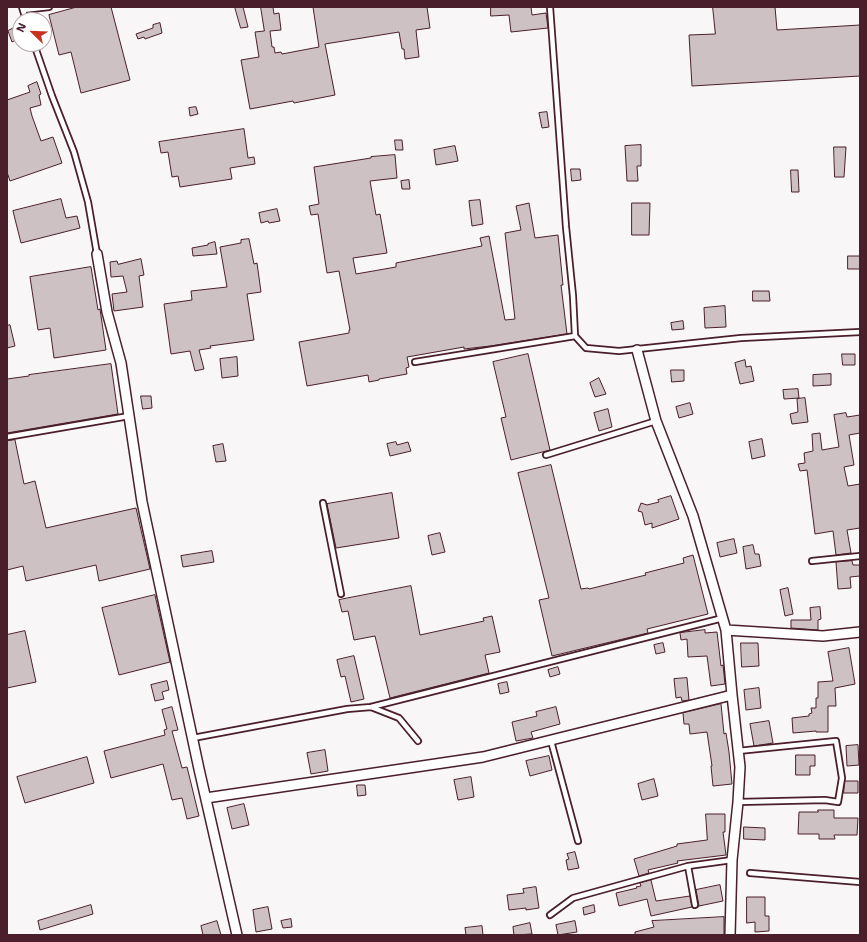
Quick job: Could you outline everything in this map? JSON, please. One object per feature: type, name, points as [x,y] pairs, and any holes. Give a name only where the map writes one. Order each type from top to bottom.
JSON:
[{"type":"street","points":[[97,254],[107,312],[121,363],[142,502],[237,935]]},
{"type":"street","points":[[637,350],[656,422],[693,516],[726,630],[740,767],[732,860],[730,935]]},
{"type":"street","points":[[726,630],[823,636],[860,632]]},
{"type":"street","points":[[206,798],[483,757],[732,695]]},
{"type":"lane","points":[[23,9],[49,7]]},
{"type":"lane","points":[[550,7],[575,336],[586,348],[619,352],[741,338],[860,332]]},
{"type":"lane","points":[[37,52],[74,152],[88,202],[97,254]]},
{"type":"lane","points":[[415,362],[575,336]]},
{"type":"lane","points":[[7,437],[129,416]]},
{"type":"lane","points":[[546,455],[656,422]]},
{"type":"lane","points":[[323,503],[342,594]]},
{"type":"lane","points":[[812,562],[860,556]]},
{"type":"lane","points":[[193,738],[346,709],[371,707],[723,618]]},
{"type":"lane","points":[[371,707],[399,718],[418,741]]},
{"type":"lane","points":[[551,741],[578,841]]},
{"type":"lane","points":[[738,751],[836,741],[842,778],[838,802],[825,800],[738,802]]},
{"type":"lane","points":[[550,915],[573,898],[688,866],[732,860]]},
{"type":"lane","points":[[688,866],[695,905]]},
{"type":"lane","points":[[750,873],[860,882]]},
{"type":"building","points":[[77,7],[111,7],[130,80],[81,93],[71,52],[59,55],[52,27],[52,14]]},
{"type":"building","points":[[235,7],[243,7],[248,27],[241,28]]},
{"type":"building","points":[[261,7],[273,7],[274,14],[279,13],[281,30],[270,31],[272,47],[274,47],[275,53],[281,52],[282,54],[319,47],[313,7],[427,7],[430,28],[416,30],[419,57],[405,59],[399,32],[325,44],[335,95],[294,103],[293,101],[250,109],[241,60],[259,57],[255,32],[264,31]]},
{"type":"building","points":[[491,7],[531,7],[532,15],[546,13],[548,28],[511,32],[509,15],[491,16]]},
{"type":"building","points":[[713,7],[775,7],[777,30],[860,25],[860,76],[692,86],[689,35],[715,34]]},
{"type":"building","points":[[160,23],[162,33],[145,39],[144,37],[138,39],[136,34],[153,28],[153,25]]},
{"type":"building","points":[[12,29],[12,42],[8,31]]},
{"type":"building","points":[[37,82],[41,94],[39,95],[41,105],[30,108],[32,116],[41,141],[53,137],[62,163],[10,181],[7,172],[7,100],[30,92],[28,86]]},
{"type":"building","points":[[196,107],[198,114],[190,116],[189,108]]},
{"type":"building","points":[[547,112],[549,127],[542,128],[539,113]]},
{"type":"building","points":[[244,129],[248,158],[254,157],[255,164],[230,168],[232,179],[180,187],[178,176],[172,177],[168,152],[161,153],[159,142]]},
{"type":"building","points":[[395,140],[402,140],[403,150],[396,150]]},
{"type":"building","points":[[641,145],[641,166],[637,166],[638,181],[627,181],[625,146]]},
{"type":"building","points":[[455,146],[458,161],[436,165],[434,150]]},
{"type":"building","points":[[834,147],[846,147],[844,177],[835,177]]},
{"type":"building","points":[[395,155],[397,178],[370,181],[376,215],[380,214],[387,253],[353,258],[356,274],[396,267],[396,263],[482,246],[480,238],[489,236],[505,320],[515,319],[505,233],[521,230],[516,206],[529,203],[535,238],[558,235],[563,285],[561,285],[567,334],[490,346],[464,349],[464,347],[407,357],[409,367],[406,368],[407,374],[369,382],[368,375],[307,386],[299,342],[349,333],[350,330],[339,271],[327,273],[318,214],[311,215],[309,206],[319,204],[314,167],[371,157]]},
{"type":"building","points":[[571,169],[580,169],[581,180],[572,181]]},
{"type":"building","points":[[791,170],[798,170],[799,192],[792,192]]},
{"type":"building","points":[[409,180],[410,189],[402,189],[401,181]]},
{"type":"building","points":[[61,199],[66,218],[77,216],[80,228],[21,243],[13,211]]},
{"type":"building","points":[[480,200],[483,224],[472,226],[469,201]]},
{"type":"building","points":[[632,203],[650,203],[649,235],[632,235]]},
{"type":"building","points":[[277,209],[280,221],[269,223],[268,221],[261,223],[259,213]]},
{"type":"building","points":[[249,239],[254,264],[257,263],[261,292],[247,294],[254,340],[210,346],[211,348],[199,350],[204,369],[195,371],[190,351],[171,354],[164,304],[192,300],[191,291],[227,287],[220,247],[241,243],[241,240]]},
{"type":"building","points":[[215,242],[217,254],[193,256],[192,248]]},
{"type":"building","points":[[848,256],[860,256],[860,269],[848,269]]},
{"type":"building","points":[[141,259],[144,275],[139,276],[143,307],[114,311],[112,294],[127,292],[123,276],[111,277],[110,262],[117,261],[118,264]]},
{"type":"building","points":[[91,267],[98,310],[100,309],[106,350],[54,358],[50,328],[38,330],[30,277]]},
{"type":"building","points":[[753,291],[769,291],[770,301],[753,301]]},
{"type":"building","points":[[725,306],[726,327],[705,328],[704,308]]},
{"type":"building","points":[[683,321],[684,329],[672,330],[671,323]]},
{"type":"building","points":[[10,325],[15,346],[7,348],[7,326]]},
{"type":"building","points":[[528,354],[550,450],[511,460],[501,418],[506,417],[493,362]]},
{"type":"building","points":[[842,354],[855,354],[855,365],[843,365]]},
{"type":"building","points":[[237,357],[238,376],[222,378],[220,359]]},
{"type":"building","points":[[745,360],[746,367],[751,366],[754,381],[740,384],[735,363]]},
{"type":"building","points":[[111,364],[118,414],[7,433],[7,379]]},
{"type":"building","points":[[671,370],[684,370],[684,381],[672,382]]},
{"type":"building","points":[[831,374],[831,385],[813,386],[813,375]]},
{"type":"building","points":[[599,378],[606,394],[595,397],[590,383]]},
{"type":"building","points":[[798,389],[799,398],[784,399],[783,390]]},
{"type":"building","points":[[141,396],[151,396],[152,408],[143,409]]},
{"type":"building","points":[[805,398],[808,422],[792,424],[790,414],[798,412],[797,399]]},
{"type":"building","points":[[690,403],[693,414],[679,418],[676,407]]},
{"type":"building","points":[[608,409],[612,427],[599,431],[594,413]]},
{"type":"building","points":[[846,413],[847,417],[860,415],[860,433],[849,435],[854,465],[844,467],[848,486],[860,484],[860,528],[847,530],[851,553],[836,555],[833,531],[815,534],[807,470],[800,471],[798,464],[805,463],[804,453],[813,451],[812,434],[820,433],[822,450],[839,447],[834,415]]},
{"type":"building","points":[[762,439],[765,456],[752,459],[749,442]]},
{"type":"building","points":[[15,440],[24,484],[35,481],[46,528],[136,508],[150,569],[99,581],[96,565],[26,581],[23,566],[7,570],[7,441]]},
{"type":"building","points":[[396,442],[397,445],[408,442],[411,451],[390,456],[387,444]]},
{"type":"building","points":[[223,444],[226,461],[216,462],[213,446]]},
{"type":"building","points":[[551,465],[581,589],[589,589],[646,575],[645,573],[684,563],[683,558],[693,555],[708,614],[647,629],[648,633],[552,656],[539,600],[549,598],[518,473]]},
{"type":"building","points":[[392,493],[399,538],[336,548],[327,504]]},
{"type":"building","points":[[671,496],[679,519],[652,528],[652,523],[645,525],[642,512],[638,511],[641,503],[647,505],[659,502],[658,500]]},
{"type":"building","points":[[440,533],[445,552],[432,555],[428,536]]},
{"type":"building","points":[[734,539],[737,553],[720,557],[717,543]]},
{"type":"building","points":[[753,545],[755,554],[759,554],[761,566],[746,569],[743,547]]},
{"type":"building","points":[[212,551],[214,562],[183,567],[181,556]]},
{"type":"building","points":[[852,561],[853,565],[860,565],[860,576],[850,577],[851,588],[838,589],[836,562]]},
{"type":"building","points":[[411,586],[420,635],[484,621],[483,618],[492,616],[500,652],[485,655],[489,673],[390,698],[375,636],[354,640],[348,611],[342,612],[339,600]]},
{"type":"building","points":[[788,588],[793,614],[785,616],[780,590]]},
{"type":"building","points":[[155,595],[170,662],[119,675],[102,608]]},
{"type":"building","points":[[820,607],[821,619],[818,620],[818,630],[791,628],[791,620],[811,620],[810,608]]},
{"type":"building","points":[[705,630],[705,633],[717,632],[721,666],[723,665],[725,684],[711,686],[707,656],[688,657],[687,639],[681,640],[680,633]]},
{"type":"building","points":[[25,631],[36,682],[7,688],[7,635]]},
{"type":"building","points":[[663,643],[665,652],[656,654],[654,645]]},
{"type":"building","points":[[741,643],[758,643],[759,666],[742,667]]},
{"type":"building","points":[[849,648],[855,684],[835,688],[836,706],[828,706],[828,732],[816,731],[793,733],[792,718],[809,716],[809,714],[812,713],[811,708],[816,708],[816,698],[818,698],[818,682],[833,681],[828,652]]},
{"type":"building","points":[[354,656],[364,699],[351,702],[345,676],[341,677],[337,660]]},
{"type":"building","points":[[558,667],[560,674],[550,677],[548,670]]},
{"type":"building","points":[[687,678],[689,700],[682,701],[681,697],[676,698],[674,679]]},
{"type":"building","points":[[167,681],[169,690],[162,692],[164,699],[155,701],[151,685]]},
{"type":"building","points":[[507,682],[509,692],[500,694],[498,684]]},
{"type":"building","points":[[759,688],[761,708],[746,710],[744,690]]},
{"type":"building","points":[[721,704],[724,734],[726,733],[729,752],[732,784],[713,786],[712,766],[707,732],[690,734],[689,724],[684,724],[683,713]]},
{"type":"building","points":[[172,707],[178,730],[172,731],[182,768],[187,767],[199,816],[187,819],[182,798],[172,800],[163,764],[111,778],[104,751],[165,735],[164,730],[167,729],[162,710]]},
{"type":"building","points":[[556,707],[560,724],[531,732],[533,738],[516,741],[512,722],[537,716],[536,712]]},
{"type":"building","points":[[769,721],[773,743],[754,746],[750,724]]},
{"type":"building","points":[[858,745],[859,765],[847,766],[846,746]]},
{"type":"building","points":[[325,750],[328,771],[311,774],[307,753]]},
{"type":"building","points":[[796,755],[815,755],[815,766],[810,766],[810,775],[796,775]]},
{"type":"building","points":[[549,756],[552,770],[530,776],[526,761]]},
{"type":"building","points":[[87,757],[94,783],[25,803],[17,777]]},
{"type":"building","points":[[471,777],[474,797],[458,800],[454,780]]},
{"type":"building","points":[[654,779],[658,796],[642,800],[638,784]]},
{"type":"building","points":[[845,781],[858,781],[858,793],[844,793]]},
{"type":"building","points":[[357,785],[365,785],[366,795],[358,796]]},
{"type":"building","points":[[244,804],[249,825],[232,829],[227,808]]},
{"type":"building","points":[[818,810],[834,810],[834,818],[858,818],[857,835],[834,835],[835,839],[819,839],[819,834],[798,834],[799,812],[818,812]]},
{"type":"building","points":[[706,814],[725,814],[725,832],[723,832],[726,855],[677,861],[678,863],[648,870],[649,873],[639,876],[634,859],[677,846],[677,844],[707,840]]},
{"type":"building","points":[[744,827],[765,828],[765,840],[744,839]]},
{"type":"building","points":[[575,852],[579,868],[568,870],[566,860],[569,859],[567,854]]},
{"type":"building","points":[[651,880],[656,901],[690,896],[692,907],[651,916],[647,899],[619,906],[616,893],[637,888],[636,887],[641,886],[640,883]]},
{"type":"building","points":[[720,885],[723,901],[699,906],[696,890]]},
{"type":"building","points":[[536,887],[539,908],[509,910],[507,895],[524,893],[523,889]]},
{"type":"building","points":[[747,897],[765,897],[765,916],[769,916],[769,931],[755,932],[755,922],[747,923]]},
{"type":"building","points":[[91,905],[93,914],[40,930],[38,921]]},
{"type":"building","points":[[594,905],[595,912],[584,915],[583,908]]},
{"type":"building","points":[[268,907],[272,929],[256,932],[253,910]]},
{"type":"building","points":[[724,917],[724,935],[635,935],[635,932],[654,927],[652,921]]},
{"type":"building","points":[[291,919],[292,927],[283,928],[281,921]]},
{"type":"building","points":[[217,921],[221,935],[203,935],[201,926]]},
{"type":"building","points":[[575,921],[577,932],[558,935],[556,925]]},
{"type":"building","points":[[530,923],[532,934],[514,935],[513,927]]},
{"type":"building","points":[[482,926],[483,935],[466,935],[465,928]]}]
